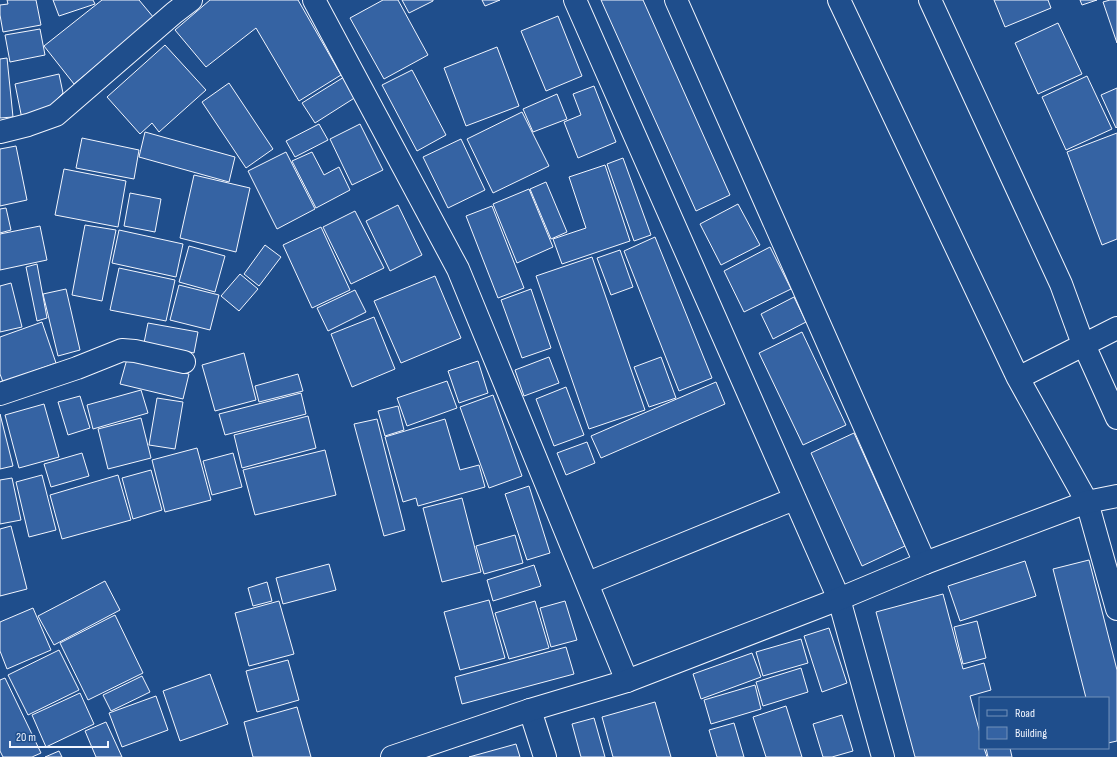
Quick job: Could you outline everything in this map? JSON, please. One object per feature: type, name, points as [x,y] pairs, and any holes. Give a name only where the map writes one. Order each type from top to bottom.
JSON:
[{"type":"street","points":[[0,132],[28,126],[56,115],[191,0]]},
{"type":"street","points":[[314,0],[458,269],[627,680]]},
{"type":"street","points":[[575,0],[839,599],[882,757]]},
{"type":"street","points":[[676,0],[925,563]]},
{"type":"street","points":[[839,0],[1018,378],[1087,502],[1117,609]]},
{"type":"street","points":[[930,0],[1061,284],[1084,345],[1117,418]]},
{"type":"street","points":[[1018,378],[1117,328]]},
{"type":"street","points":[[0,394],[77,368],[122,350],[135,351],[184,362]]},
{"type":"street","points":[[392,757],[530,710],[627,680],[839,599],[925,563],[1087,502],[1117,496]]},
{"type":"street","points":[[588,583],[794,499]]},
{"type":"street","points":[[530,710],[545,757]]},
{"type":"building","points":[[7,0],[36,0],[41,25],[3,32],[0,5],[8,4]]},
{"type":"building","points":[[53,0],[93,0],[95,4],[59,16]]},
{"type":"building","points":[[102,0],[139,0],[154,18],[74,84],[44,46]]},
{"type":"building","points":[[210,0],[298,0],[341,75],[299,101],[256,28],[206,67],[175,30]]},
{"type":"building","points":[[383,0],[398,0],[428,55],[384,79],[350,18]]},
{"type":"building","points":[[402,0],[433,0],[433,1],[409,13]]},
{"type":"building","points":[[482,0],[500,0],[485,6]]},
{"type":"building","points":[[601,0],[643,0],[730,195],[696,211]]},
{"type":"building","points":[[994,0],[1048,0],[1051,8],[1005,27]]},
{"type":"building","points":[[1080,0],[1097,0],[1082,5]]},
{"type":"building","points":[[1117,0],[1117,43],[1103,2]]},
{"type":"building","points":[[558,16],[582,76],[546,91],[521,31]]},
{"type":"building","points":[[1058,23],[1082,74],[1038,94],[1015,43]]},
{"type":"building","points":[[40,29],[45,55],[10,62],[5,35]]},
{"type":"building","points":[[165,45],[206,90],[159,132],[152,123],[140,134],[107,97]]},
{"type":"building","points":[[497,47],[519,106],[466,126],[444,68]]},
{"type":"building","points":[[7,58],[13,117],[0,118],[0,59]]},
{"type":"building","points":[[412,70],[446,135],[417,151],[382,85]]},
{"type":"building","points":[[59,74],[63,93],[47,109],[22,119],[15,84]]},
{"type":"building","points":[[1087,76],[1112,129],[1066,150],[1042,97]]},
{"type":"building","points":[[344,77],[356,97],[315,123],[302,103]]},
{"type":"building","points":[[229,83],[273,149],[246,168],[202,102]]},
{"type":"building","points":[[594,86],[616,142],[578,158],[564,122],[581,115],[573,94]]},
{"type":"building","points":[[1117,88],[1117,127],[1116,128],[1101,95]]},
{"type":"building","points":[[557,94],[567,119],[533,132],[523,109]]},
{"type":"building","points":[[522,112],[549,166],[493,193],[467,139]]},
{"type":"building","points":[[319,124],[328,140],[295,157],[286,141]]},
{"type":"building","points":[[360,124],[383,170],[352,185],[330,139]]},
{"type":"building","points":[[145,132],[235,157],[229,182],[139,157]]},
{"type":"building","points":[[1117,133],[1117,239],[1102,245],[1067,152]]},
{"type":"building","points":[[82,138],[139,150],[134,179],[76,168]]},
{"type":"building","points":[[461,139],[485,190],[448,208],[423,157]]},
{"type":"building","points":[[16,146],[27,200],[0,206],[0,149]]},
{"type":"building","points":[[286,152],[315,209],[277,229],[248,171]]},
{"type":"building","points":[[312,152],[324,175],[339,167],[350,190],[316,208],[292,161]]},
{"type":"building","points":[[623,158],[651,235],[634,241],[607,164]]},
{"type":"building","points":[[605,165],[630,241],[562,264],[553,239],[586,228],[569,177]]},
{"type":"building","points":[[64,169],[126,181],[118,227],[55,215]]},
{"type":"building","points":[[194,175],[250,188],[236,252],[180,238]]},
{"type":"building","points":[[546,182],[567,232],[551,239],[530,189]]},
{"type":"building","points":[[529,189],[553,247],[517,263],[493,204]]},
{"type":"building","points":[[130,193],[161,199],[155,232],[124,226]]},
{"type":"building","points":[[738,204],[760,245],[721,265],[700,224]]},
{"type":"building","points":[[398,205],[422,255],[390,271],[366,221]]},
{"type":"building","points":[[492,206],[524,288],[498,298],[466,216]]},
{"type":"building","points":[[6,208],[11,230],[0,233],[0,209]]},
{"type":"building","points":[[355,211],[384,268],[351,284],[323,227]]},
{"type":"building","points":[[85,225],[116,230],[102,301],[72,295]]},
{"type":"building","points":[[40,226],[47,260],[0,270],[0,234]]},
{"type":"building","points":[[321,227],[350,290],[312,308],[283,245]]},
{"type":"building","points":[[119,230],[183,244],[176,277],[112,263]]},
{"type":"building","points":[[655,237],[712,378],[679,391],[624,251]]},
{"type":"building","points":[[265,245],[281,257],[259,286],[244,274]]},
{"type":"building","points":[[189,246],[225,256],[215,292],[179,282]]},
{"type":"building","points":[[770,247],[791,289],[744,312],[724,271]]},
{"type":"building","points":[[620,250],[633,287],[611,295],[597,258]]},
{"type":"building","points":[[592,257],[645,410],[589,429],[536,276]]},
{"type":"building","points":[[37,264],[47,318],[37,321],[26,267]]},
{"type":"building","points":[[119,268],[175,280],[166,321],[110,310]]},
{"type":"building","points":[[240,274],[258,289],[239,311],[221,296]]},
{"type":"building","points":[[435,276],[461,338],[401,363],[374,301]]},
{"type":"building","points":[[11,283],[22,327],[0,332],[0,286]]},
{"type":"building","points":[[179,285],[219,295],[210,330],[170,320]]},
{"type":"building","points":[[66,289],[80,350],[58,356],[43,294]]},
{"type":"building","points":[[531,289],[551,348],[522,358],[501,300]]},
{"type":"building","points":[[355,290],[366,312],[328,331],[317,308]]},
{"type":"building","points":[[794,297],[806,322],[773,339],[761,314]]},
{"type":"building","points":[[374,317],[395,369],[352,387],[331,334]]},
{"type":"building","points":[[42,322],[56,363],[3,382],[0,374],[0,337]]},
{"type":"building","points":[[148,323],[198,332],[194,353],[144,343]]},
{"type":"building","points":[[802,332],[846,425],[803,445],[759,353]]},
{"type":"building","points":[[244,353],[256,400],[215,411],[202,365]]},
{"type":"building","points":[[549,357],[559,383],[524,396],[515,370]]},
{"type":"building","points":[[661,357],[676,398],[649,407],[634,367]]},
{"type":"building","points":[[127,359],[189,374],[183,399],[120,384]]},
{"type":"building","points":[[478,361],[488,393],[459,403],[448,371]]},
{"type":"building","points":[[298,374],[303,391],[259,402],[255,386]]},
{"type":"building","points":[[447,381],[457,408],[407,426],[397,398]]},
{"type":"building","points":[[716,382],[725,404],[601,458],[591,436]]},
{"type":"building","points":[[566,387],[584,435],[554,446],[536,399]]},
{"type":"building","points":[[141,390],[148,413],[93,429],[87,405]]},
{"type":"building","points":[[301,393],[306,414],[225,435],[219,414]]},
{"type":"building","points":[[493,395],[522,476],[489,488],[460,407]]},
{"type":"building","points":[[80,396],[90,428],[68,435],[58,402]]},
{"type":"building","points":[[157,398],[183,402],[175,449],[149,445]]},
{"type":"building","points":[[44,404],[59,457],[19,468],[5,415]]},
{"type":"building","points":[[398,406],[404,430],[385,436],[378,411]]},
{"type":"building","points":[[0,414],[13,466],[0,469]]},
{"type":"building","points":[[308,416],[316,448],[242,468],[234,435]]},
{"type":"building","points":[[141,418],[151,458],[108,469],[98,429]]},
{"type":"building","points":[[377,419],[405,530],[384,536],[354,424]]},
{"type":"building","points":[[445,419],[460,470],[479,465],[485,487],[418,506],[416,498],[403,502],[385,437]]},
{"type":"building","points":[[854,433],[905,546],[862,566],[811,453]]},
{"type":"building","points":[[587,442],[595,463],[566,475],[557,453]]},
{"type":"building","points":[[197,448],[211,500],[165,512],[152,460]]},
{"type":"building","points":[[325,450],[336,495],[255,515],[243,470]]},
{"type":"building","points":[[82,453],[89,476],[51,487],[44,464]]},
{"type":"building","points":[[233,453],[242,487],[212,495],[203,461]]},
{"type":"building","points":[[151,470],[162,510],[133,519],[122,478]]},
{"type":"building","points":[[42,475],[56,530],[29,537],[16,482]]},
{"type":"building","points":[[118,475],[131,520],[62,539],[50,495]]},
{"type":"building","points":[[12,478],[21,520],[0,524],[0,480]]},
{"type":"building","points":[[529,486],[550,553],[527,560],[505,494]]},
{"type":"building","points":[[462,498],[481,572],[442,582],[423,508]]},
{"type":"building","points":[[11,526],[27,589],[0,596],[0,529]]},
{"type":"building","points":[[515,535],[523,563],[484,574],[476,546]]},
{"type":"building","points":[[1089,560],[1117,670],[1117,741],[1109,743],[1109,697],[1086,697],[1053,569]]},
{"type":"building","points":[[1025,561],[1036,596],[960,621],[948,586]]},
{"type":"building","points":[[329,564],[336,590],[283,604],[276,578]]},
{"type":"building","points":[[534,565],[541,586],[493,601],[487,580]]},
{"type":"building","points":[[105,581],[120,610],[54,645],[38,616]]},
{"type":"building","points":[[267,582],[272,601],[253,606],[248,588]]},
{"type":"building","points":[[943,594],[963,669],[984,663],[991,690],[970,696],[979,729],[979,749],[984,749],[987,757],[915,757],[876,612]]},
{"type":"building","points":[[489,600],[505,658],[460,670],[444,612]]},
{"type":"building","points":[[279,601],[294,654],[249,666],[235,613]]},
{"type":"building","points":[[535,601],[549,648],[509,659],[495,613]]},
{"type":"building","points":[[565,601],[577,640],[551,647],[540,608]]},
{"type":"building","points":[[33,608],[51,650],[7,669],[0,651],[0,622]]},
{"type":"building","points":[[115,615],[143,673],[88,700],[60,643]]},
{"type":"building","points":[[977,621],[986,658],[963,664],[954,627]]},
{"type":"building","points":[[829,628],[847,683],[822,692],[804,636]]},
{"type":"building","points":[[801,639],[808,663],[763,676],[756,652]]},
{"type":"building","points":[[566,647],[574,674],[462,704],[455,677]]},
{"type":"building","points":[[59,650],[79,690],[28,715],[8,675]]},
{"type":"building","points":[[752,653],[761,677],[701,699],[693,674]]},
{"type":"building","points":[[288,660],[299,700],[257,712],[246,671]]},
{"type":"building","points":[[801,668],[808,692],[763,706],[756,682]]},
{"type":"building","points":[[210,674],[228,724],[180,741],[163,691]]},
{"type":"building","points":[[142,676],[150,692],[111,711],[103,695]]},
{"type":"building","points":[[5,678],[41,753],[32,757],[3,757],[0,751],[0,680]]},
{"type":"building","points":[[755,685],[761,709],[711,724],[704,700]]},
{"type":"building","points":[[80,693],[94,724],[46,747],[32,715]]},
{"type":"building","points":[[156,696],[168,730],[122,747],[109,713]]},
{"type":"building","points":[[655,702],[671,757],[613,757],[602,717]]},
{"type":"building","points":[[786,706],[802,757],[766,757],[753,717]]},
{"type":"building","points":[[297,707],[311,757],[253,757],[244,722]]},
{"type":"building","points":[[842,715],[853,751],[832,757],[823,757],[813,724]]},
{"type":"building","points":[[594,718],[605,757],[581,757],[572,724]]},
{"type":"building","points":[[106,722],[122,757],[96,757],[85,731]]},
{"type":"building","points":[[734,723],[744,757],[717,757],[709,730]]},
{"type":"building","points":[[516,744],[520,757],[469,757]]},
{"type":"building","points":[[986,749],[1010,749],[1012,757],[988,757]]},
{"type":"building","points":[[59,751],[62,757],[45,757]]}]
